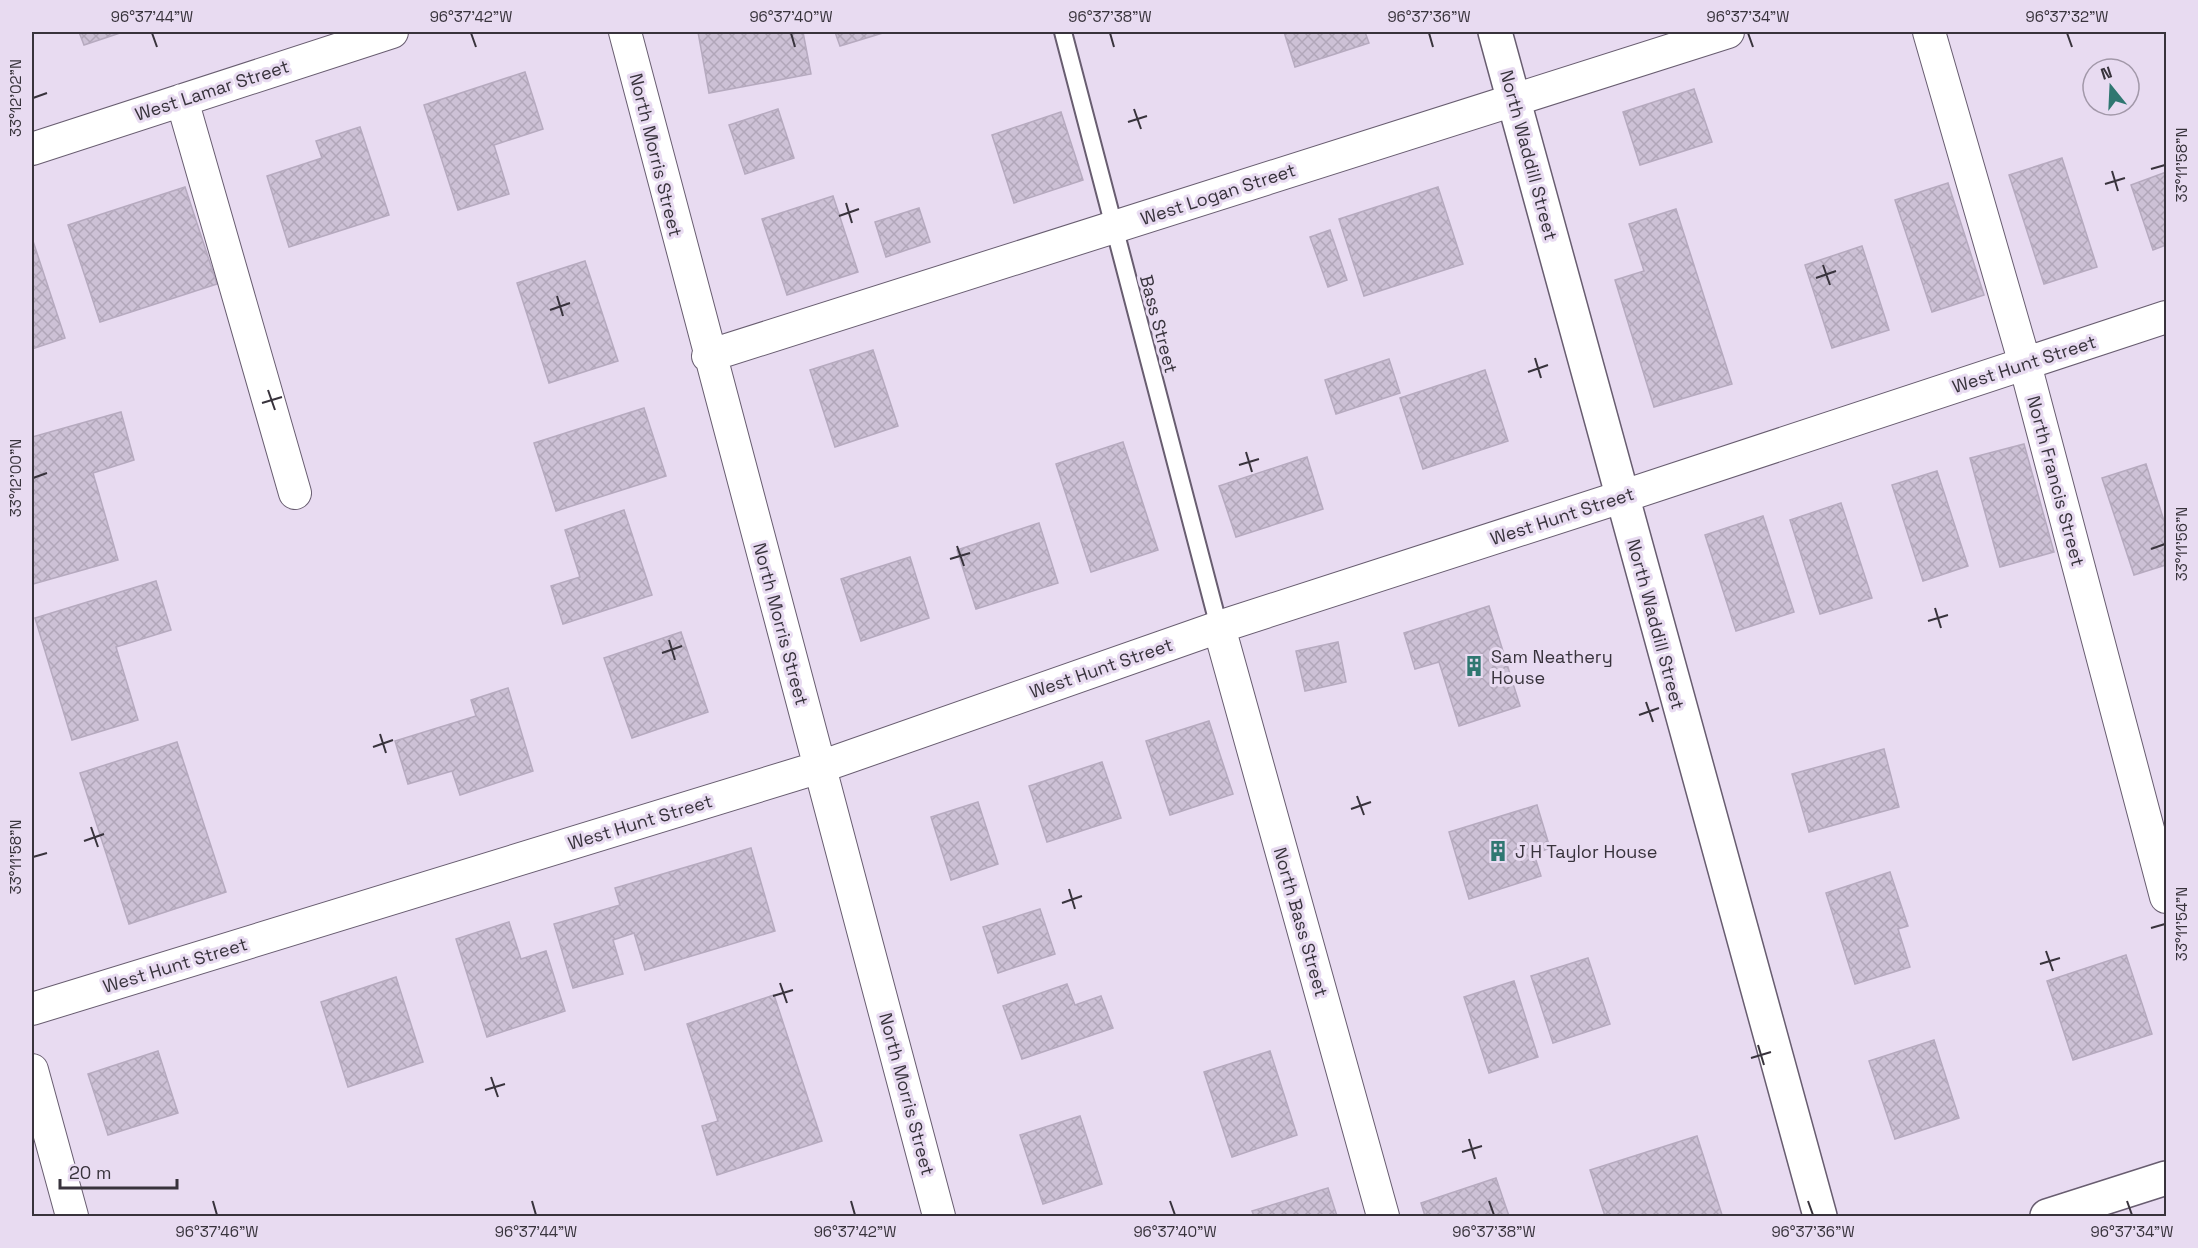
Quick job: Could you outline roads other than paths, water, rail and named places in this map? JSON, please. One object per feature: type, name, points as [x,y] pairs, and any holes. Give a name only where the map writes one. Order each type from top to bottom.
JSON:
[{"type":"street","name":"West Lamar Street","points":[[32,148],[393,32]]},
{"type":"street","name":"North Morris Street","points":[[625,32],[708,356],[939,1216]]},
{"type":"street","name":"North Waddill Street","points":[[1495,32],[1820,1216]]},
{"type":"street","name":"West Logan Street","points":[[708,356],[1728,32]]},
{"type":"street","name":"North Francis Street","points":[[1929,32],[2025,364],[2166,897]]},
{"type":"street","points":[[182,100],[295,493]]},
{"type":"street","name":"West Hunt Street","points":[[32,1009],[820,767],[1219,627],[2166,317]]},
{"type":"street","name":"North Bass Street","points":[[1219,627],[1383,1216]]},
{"type":"street","points":[[32,1070],[72,1216]]},
{"type":"street","points":[[2047,1216],[2166,1178]]},
{"type":"lane","name":"Bass Street","points":[[1063,32],[1219,627]]},
{"type":"place","name":"Sam Neathery House","points":[[1474,666]]},
{"type":"place","name":"J H Taylor House","points":[[1498,851]]}]
